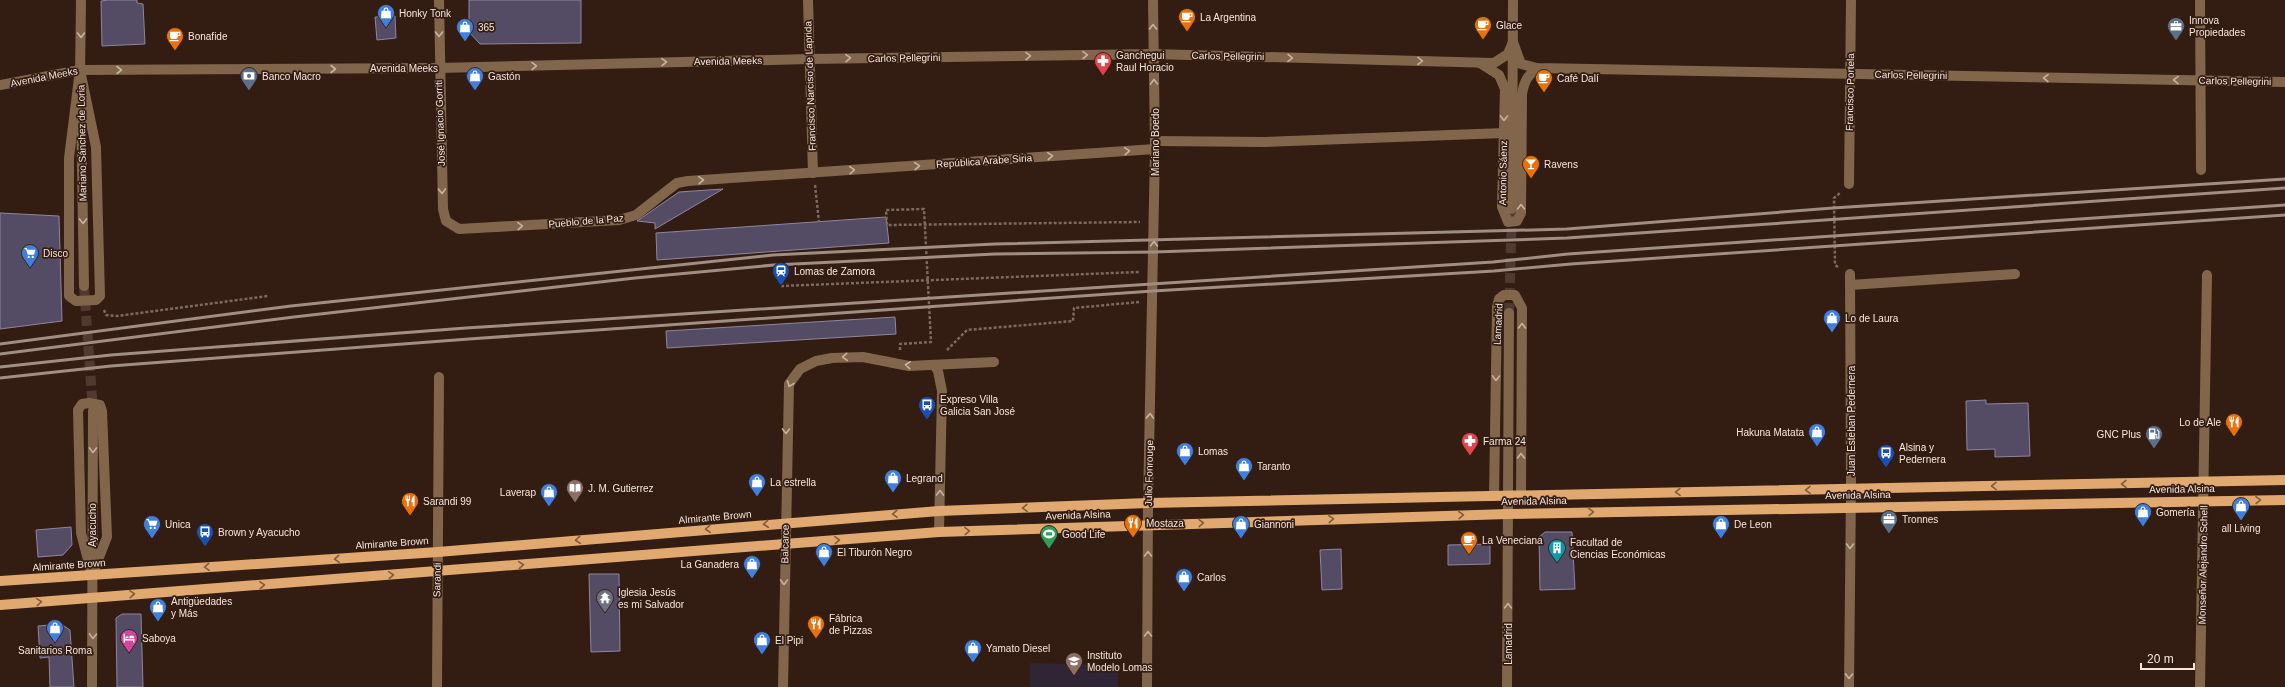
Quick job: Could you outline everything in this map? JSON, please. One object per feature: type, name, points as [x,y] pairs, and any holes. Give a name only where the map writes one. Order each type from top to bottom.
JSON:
[{"type":"main road","name":"Avenida Alsina","points":[[785,522],[939,511],[1148,503],[2285,480]]},
{"type":"main road","name":"Avenida Alsina","points":[[784,543],[939,532],[1508,514],[2285,500]]},
{"type":"main road","name":"Almirante Brown","points":[[0,581],[438,552],[785,522]]},
{"type":"main road","points":[[0,605],[437,572],[784,543]]},
{"type":"street","name":"Mariano Sánchez de Loria","points":[[81,0],[80,70],[84,286]]},
{"type":"street","name":"José Ignacio Gorriti","points":[[439,0],[442,209],[446,222]]},
{"type":"street","name":"Francisco Narciso de Laprida","points":[[808,0],[813,173]]},
{"type":"street","name":"Mariano Boedo","points":[[1153,0],[1155,145],[1153,283]]},
{"type":"street","name":"Antonio Sáenz","points":[[1512,209],[1513,0]]},
{"type":"street","name":"Francisco Portela","points":[[1849,184],[1851,0]]},
{"type":"street","points":[[2200,0],[2201,170]]},
{"type":"street","points":[[1513,42],[1521,64],[1537,68]]},
{"type":"street","name":"Carlos Pellegrini","points":[[809,59],[1153,54],[1494,63],[1508,54],[1513,42]]},
{"type":"street","name":"Avenida Meeks","points":[[0,86],[80,70],[439,68],[809,59]]},
{"type":"street","name":"Antonio Sáenz","points":[[1480,63],[1495,72],[1502,80],[1505,89],[1502,212],[1508,222],[1517,221],[1521,213],[1522,94],[1528,76],[1537,68]]},
{"type":"street","name":"Carlos Pellegrini","points":[[1537,68],[2285,82]]},
{"type":"street","points":[[80,70],[96,147],[100,296],[96,300],[76,301],[70,296],[69,158],[80,70]]},
{"type":"street","name":"República Arabe Siria","points":[[813,173],[1155,145],[1504,133]]},
{"type":"street","name":"Pueblo de la Paz","points":[[446,222],[459,229],[619,220],[636,215],[677,183],[813,173]]},
{"type":"street","points":[[1850,279],[2015,274]]},
{"type":"street","name":"Monseñor Alejandro Schell","points":[[2200,687],[2205,501],[2207,275]]},
{"type":"street","name":"Juan Esteban Pedernera","points":[[1849,687],[1851,507],[1850,279]]},
{"type":"street","name":"Julio Fonrouge","points":[[1147,687],[1148,503],[1153,283]]},
{"type":"street","name":"Lamadrid","points":[[1494,496],[1497,307],[1499,298],[1504,295],[1515,295],[1522,308],[1521,495]]},
{"type":"street","name":"Lamadrid","points":[[1508,687],[1507,496],[1509,313]]},
{"type":"street","name":"Balcarce","points":[[784,687],[784,543],[788,384],[800,369],[816,361],[847,357],[863,357],[909,366],[994,362]]},
{"type":"street","points":[[934,365],[938,371],[942,391],[939,532]]},
{"type":"street","name":"Sarandi","points":[[437,687],[439,377]]},
{"type":"street","points":[[89,403],[100,405],[102,411],[107,537],[92,575],[81,533],[78,410],[82,404],[89,403]]},
{"type":"street","name":"Ayacucho","points":[[92,687],[93,410]]},
{"type":"path","points":[[813,173],[819,222]]},
{"type":"path","points":[[1849,184],[1834,198],[1833,208],[1835,265],[1850,279]]},
{"type":"path","points":[[900,344],[931,342],[928,281],[924,209],[886,210],[887,225],[1154,221]]},
{"type":"path","points":[[781,286],[1153,272]]},
{"type":"path","points":[[100,296],[106,315],[117,316],[268,296]]},
{"type":"path","points":[[942,355],[967,330],[1073,321],[1074,308],[1153,300]]},
{"type":"shaded area","name":"Instituto Modelo Lomas","points":[[1030,663],[1118,665],[1118,687],[1030,687]]},
{"type":"building","points":[[137,0],[137,3],[143,4],[145,44],[102,46],[101,1]]},
{"type":"building","points":[[469,0],[581,0],[581,43],[480,44],[469,32]]},
{"type":"building","name":"Honky Tonk","points":[[395,16],[396,38],[377,40],[375,17]]},
{"type":"building","points":[[723,189],[655,229],[655,223],[637,221],[679,192]]},
{"type":"building","name":"Disco","points":[[0,213],[59,216],[62,321],[0,329]]},
{"type":"building","points":[[886,217],[889,243],[657,260],[656,233]]},
{"type":"building","points":[[895,317],[896,334],[667,348],[666,331]]},
{"type":"building","points":[[1986,400],[1986,404],[2028,403],[2030,456],[1995,457],[1995,449],[1967,450],[1966,401]]},
{"type":"building","points":[[71,527],[72,545],[63,555],[38,557],[36,530]]},
{"type":"building","name":"Facultad de Ciencias Económicas","points":[[1545,532],[1572,532],[1575,589],[1540,590],[1539,537]]},
{"type":"building","name":"La Veneciana","points":[[1490,544],[1490,564],[1448,565],[1448,545]]},
{"type":"building","points":[[1341,549],[1342,589],[1322,590],[1320,550]]},
{"type":"building","name":"Iglesia Jesús es mi Salvador","points":[[589,574],[619,574],[620,651],[591,652]]},
{"type":"building","name":"Saboya","points":[[122,614],[141,614],[143,687],[117,687],[116,618]]},
{"type":"building","points":[[61,624],[70,630],[74,687],[50,687],[49,657],[40,658],[38,626]]},
{"type":"tunnel","points":[[1509,313],[1512,209]]},
{"type":"tunnel","points":[[84,286],[93,411]]},
{"type":"railway","points":[[0,344],[291,306],[773,255],[995,244],[1567,229],[1833,208],[2285,179]]},
{"type":"railway","points":[[0,354],[294,317],[635,278],[774,265],[995,254],[1154,252],[1567,238],[2285,188]]},
{"type":"railway","points":[[0,367],[111,355],[466,328],[1493,262],[1568,254],[2285,205]]},
{"type":"railway","points":[[0,378],[111,366],[469,339],[1153,291],[1494,271],[1571,264],[2285,215]]},
{"type":"place","name":"Honky Tonk","points":[[386,28]]},
{"type":"place","name":"La Argentina","points":[[1187,32]]},
{"type":"place","name":"Glace","points":[[1483,40]]},
{"type":"place","name":"Innova Propiedades","points":[[2176,41]]},
{"type":"place","name":"365","points":[[465,42]]},
{"type":"place","name":"Bonafide","points":[[175,51]]},
{"type":"place","name":"Ganchegui Raul Horacio","points":[[1103,76]]},
{"type":"place","name":"Banco Macro","points":[[249,91]]},
{"type":"place","name":"Gastón","points":[[475,91]]},
{"type":"place","name":"Café Dalí","points":[[1544,93]]},
{"type":"place","name":"Ravens","points":[[1531,179]]},
{"type":"place","name":"Disco","points":[[30,268]]},
{"type":"place","name":"Lomas de Zamora","points":[[781,286]]},
{"type":"place","name":"Lo de Laura","points":[[1832,333]]},
{"type":"place","name":"Expreso Villa Galicia San José","points":[[927,420]]},
{"type":"place","name":"Lo de Ale","points":[[2234,437]]},
{"type":"place","name":"Hakuna Matata","points":[[1817,447]]},
{"type":"place","name":"GNC Plus","points":[[2154,449]]},
{"type":"place","name":"Farma 24","points":[[1470,456]]},
{"type":"place","name":"Lomas","points":[[1185,466]]},
{"type":"place","name":"Alsina y Pedernera","points":[[1886,468]]},
{"type":"place","name":"Taranto","points":[[1244,481]]},
{"type":"place","name":"Legrand","points":[[893,493]]},
{"type":"place","name":"La estrella","points":[[757,497]]},
{"type":"place","name":"J. M. Gutierrez","points":[[575,503]]},
{"type":"place","name":"Laverap","points":[[549,507]]},
{"type":"place","name":"Sarandi 99","points":[[410,516]]},
{"type":"place","name":"all Living","points":[[2241,521]]},
{"type":"place","name":"Gomería","points":[[2143,527]]},
{"type":"place","name":"Tronnes","points":[[1889,534]]},
{"type":"place","name":"Mostaza","points":[[1133,538]]},
{"type":"place","name":"Unica","points":[[152,539]]},
{"type":"place","name":"Giannoni","points":[[1241,539]]},
{"type":"place","name":"De Leon","points":[[1721,539]]},
{"type":"place","name":"Brown y Ayacucho","points":[[205,547]]},
{"type":"place","name":"Good Life","points":[[1049,549]]},
{"type":"place","name":"La Veneciana","points":[[1469,555]]},
{"type":"place","name":"Facultad de Ciencias Económicas","points":[[1557,563]]},
{"type":"place","name":"El Tiburón Negro","points":[[824,567]]},
{"type":"place","name":"La Ganadera","points":[[752,579]]},
{"type":"place","name":"Carlos","points":[[1184,592]]},
{"type":"place","name":"Iglesia Jesús es mi Salvador","points":[[605,613]]},
{"type":"place","name":"Antigüedades y Más","points":[[158,622]]},
{"type":"place","name":"Fábrica de Pizzas","points":[[816,639]]},
{"type":"place","name":"Sanitarios Roma","points":[[55,643]]},
{"type":"place","name":"Saboya","points":[[129,653]]},
{"type":"place","name":"El Pipi","points":[[762,655]]},
{"type":"place","name":"Yamato Diesel","points":[[973,663]]},
{"type":"place","name":"Instituto Modelo Lomas","points":[[1074,676]]}]
